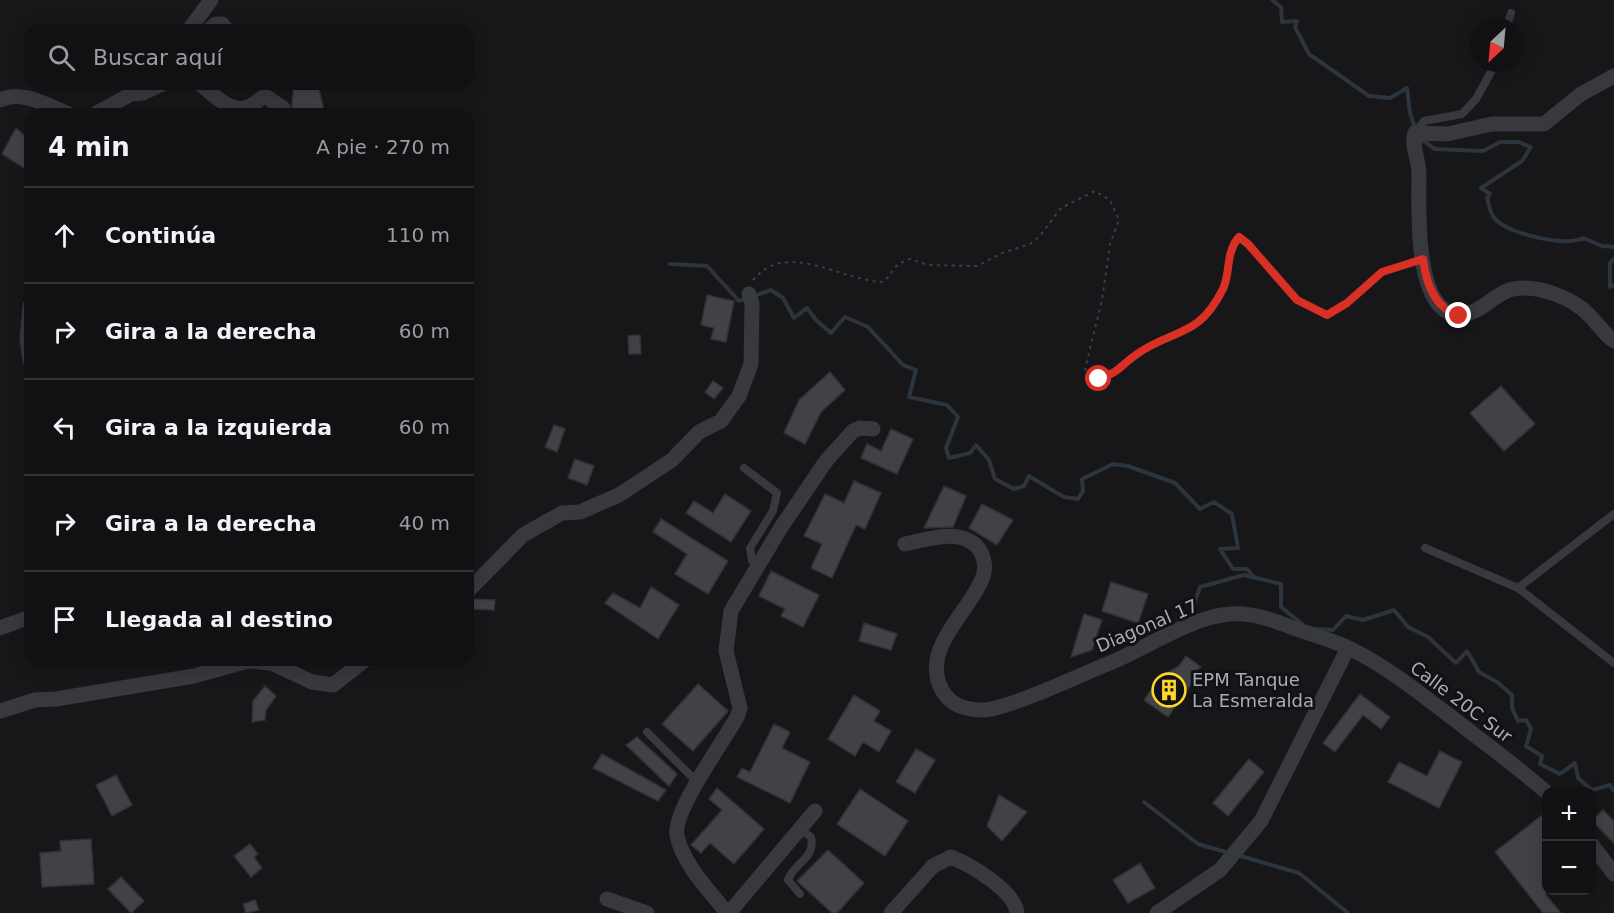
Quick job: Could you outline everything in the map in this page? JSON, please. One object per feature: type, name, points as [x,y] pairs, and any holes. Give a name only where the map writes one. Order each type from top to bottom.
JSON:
[{"type":"street","points":[[193,24],[211,0]]},
{"type":"street","points":[[1614,76],[1581,94],[1544,124],[1492,124],[1447,134],[1415,133],[1423,259],[1431,292],[1447,312],[1459,316],[1470,313],[1513,289],[1528,289],[1550,293],[1573,302],[1589,314],[1601,331],[1614,341]]},
{"type":"street","points":[[105,108],[134,90]]},
{"type":"street","points":[[209,90],[236,108],[249,107],[265,96],[283,108]]},
{"type":"street","points":[[0,100],[14,96],[24,97],[53,108]]},
{"type":"street","points":[[474,585],[523,535],[562,513],[580,512],[619,495],[672,460],[699,432],[720,422],[739,396],[751,364],[752,304],[749,294]]},
{"type":"street","points":[[814,812],[728,913],[695,873],[676,834],[678,821],[697,782],[740,708],[726,651],[731,611],[826,460],[853,431],[860,428],[873,429]]},
{"type":"street","name":"Diagonal 17","points":[[905,544],[953,536],[967,538],[978,547],[985,559],[983,577],[944,639],[936,662],[937,681],[946,698],[962,708],[984,711],[1011,702],[1132,654],[1194,624],[1229,614],[1261,616],[1348,648]]},
{"type":"street","points":[[0,628],[24,619]]},
{"type":"street","points":[[1157,913],[1220,870],[1261,821],[1348,648]]},
{"type":"street","name":"Calle 20C Sur","points":[[1348,648],[1424,697],[1542,789]]},
{"type":"street","points":[[0,711],[35,700],[56,699],[194,676],[213,666]]},
{"type":"street","points":[[277,666],[312,682],[333,685],[357,666]]},
{"type":"street","points":[[1596,850],[1614,874]]},
{"type":"street","points":[[897,911],[933,866],[951,857],[1005,890],[1016,904],[1017,913]]},
{"type":"street","points":[[607,899],[647,913]]},
{"type":"lane","points":[[1510,18],[1512,13]]},
{"type":"lane","points":[[1415,133],[1424,121],[1462,114],[1476,99],[1491,72]]},
{"type":"lane","points":[[744,468],[777,493],[773,511],[750,548],[752,561],[758,565]]},
{"type":"lane","points":[[1518,588],[1614,514]]},
{"type":"lane","points":[[1425,548],[1518,588],[1613,660]]},
{"type":"lane","points":[[647,732],[697,782]]},
{"type":"lane","points":[[800,829],[811,837],[813,847],[810,854],[790,874],[788,880],[800,894]]},
{"type":"path","points":[[749,294],[750,284],[772,263],[811,264],[865,281],[884,282],[898,264],[910,259],[928,265],[977,266],[1029,244],[1039,237],[1061,208],[1095,191],[1110,200],[1119,220],[1110,244],[1102,300],[1085,369],[1099,379],[1117,373],[1137,354],[1197,325],[1224,287],[1232,245],[1239,237],[1248,244],[1297,300],[1327,315],[1347,303],[1382,272],[1423,259]]},
{"type":"building","points":[[293,90],[319,90],[324,108],[292,108]]},
{"type":"building","points":[[16,128],[24,135],[24,168],[2,154]]},
{"type":"building","points":[[707,295],[734,301],[726,342],[711,339],[714,328],[701,325]]},
{"type":"building","points":[[640,335],[641,354],[629,354],[628,336]]},
{"type":"building","points":[[830,372],[845,390],[821,412],[805,444],[784,433],[799,400]]},
{"type":"building","points":[[713,381],[723,388],[714,399],[705,392]]},
{"type":"building","points":[[1501,386],[1535,424],[1504,451],[1470,413]]},
{"type":"building","points":[[554,425],[565,429],[557,452],[545,447]]},
{"type":"building","points":[[891,429],[913,439],[897,474],[861,458],[867,444],[881,451]]},
{"type":"building","points":[[575,459],[594,466],[587,485],[568,478]]},
{"type":"building","points":[[854,481],[881,493],[865,529],[856,525],[832,578],[811,568],[822,544],[804,536],[825,494],[844,503]]},
{"type":"building","points":[[944,486],[966,496],[953,527],[924,528]]},
{"type":"building","points":[[725,494],[751,511],[731,542],[686,513],[694,501],[713,513]]},
{"type":"building","points":[[982,504],[1013,520],[997,545],[969,528]]},
{"type":"building","points":[[661,519],[728,561],[708,594],[675,574],[687,554],[653,532]]},
{"type":"building","points":[[771,571],[819,595],[803,627],[781,616],[785,609],[759,596]]},
{"type":"building","points":[[1111,582],[1148,594],[1138,623],[1102,611]]},
{"type":"building","points":[[651,587],[679,605],[658,639],[605,603],[613,593],[640,608]]},
{"type":"building","points":[[474,599],[495,600],[494,610],[474,609]]},
{"type":"building","points":[[1084,614],[1102,620],[1092,650],[1071,657]]},
{"type":"building","points":[[864,623],[897,634],[891,650],[859,641]]},
{"type":"building","name":"EPM Tanque La Esmeralda","points":[[1186,656],[1201,667],[1190,674],[1194,680],[1168,717],[1144,700],[1160,677],[1179,666]]},
{"type":"building","points":[[698,684],[728,711],[693,751],[662,724]]},
{"type":"building","points":[[265,686],[276,696],[266,710],[265,720],[252,722],[253,701]]},
{"type":"building","points":[[1360,694],[1390,717],[1381,729],[1363,715],[1335,752],[1323,743]]},
{"type":"building","points":[[854,695],[880,711],[874,721],[891,731],[879,752],[863,742],[855,756],[828,739]]},
{"type":"building","points":[[774,724],[790,732],[782,748],[810,762],[790,803],[737,777],[742,768],[750,772]]},
{"type":"building","points":[[637,737],[677,774],[669,786],[626,745]]},
{"type":"building","points":[[916,749],[935,760],[915,793],[896,782]]},
{"type":"building","points":[[1440,751],[1462,762],[1439,808],[1388,782],[1399,762],[1427,776]]},
{"type":"building","points":[[602,754],[666,790],[658,801],[593,768]]},
{"type":"building","points":[[1249,759],[1264,772],[1228,816],[1213,803]]},
{"type":"building","points":[[116,775],[132,805],[112,816],[96,785]]},
{"type":"building","points":[[717,788],[764,829],[734,864],[710,843],[701,853],[691,845],[722,810],[709,799]]},
{"type":"building","points":[[860,789],[908,821],[885,856],[837,824]]},
{"type":"building","points":[[999,795],[1027,812],[1002,841],[987,826]]},
{"type":"building","points":[[1603,810],[1614,821],[1614,843],[1596,825],[1596,817]]},
{"type":"building","points":[[1542,815],[1542,895],[1546,895],[1561,913],[1543,913],[1495,852]]},
{"type":"building","points":[[91,839],[94,884],[42,887],[40,853],[61,851],[60,841]]},
{"type":"building","points":[[250,844],[258,854],[254,857],[262,868],[251,877],[234,856]]},
{"type":"building","points":[[828,850],[864,883],[837,913],[832,913],[797,881]]},
{"type":"building","points":[[1140,863],[1155,888],[1128,903],[1113,880]]},
{"type":"building","points":[[121,877],[144,901],[131,913],[108,889]]},
{"type":"building","points":[[255,900],[259,910],[246,913],[243,904]]},
{"type":"waterway","points":[[1272,0],[1281,7],[1282,22],[1297,21],[1295,27],[1309,54],[1369,96],[1390,98],[1407,88],[1410,113],[1415,128]]},
{"type":"waterway","points":[[1419,138],[1435,149],[1483,151],[1500,142],[1518,142],[1531,147],[1522,161],[1481,188],[1490,194],[1487,198],[1494,218],[1513,230],[1538,238],[1564,241],[1583,238],[1602,246],[1614,247]]},
{"type":"waterway","points":[[1614,259],[1610,263],[1610,287],[1614,285]]},
{"type":"waterway","points":[[670,264],[707,266],[739,301],[747,298]]},
{"type":"waterway","points":[[754,296],[771,290],[783,298],[794,318],[807,308],[816,320],[831,333],[845,317],[868,327],[903,365],[916,370],[909,397],[947,405],[958,417],[946,448],[949,458],[970,453],[976,445],[989,460],[995,479],[1014,489],[1024,486],[1029,476],[1064,497],[1078,499],[1083,491],[1082,479],[1113,464],[1128,466],[1175,483],[1200,509],[1214,502],[1232,514],[1238,548],[1220,549],[1233,569],[1247,569],[1255,578]]},
{"type":"waterway","points":[[1191,613],[1200,587],[1244,575],[1281,584],[1281,607],[1302,624]]},
{"type":"waterway","points":[[1317,629],[1333,630],[1346,616],[1363,620],[1394,610],[1408,627],[1428,637],[1456,663],[1467,651],[1479,672],[1497,682],[1512,695],[1512,708],[1518,721],[1526,720],[1531,729],[1526,746],[1542,756],[1540,764],[1560,774],[1575,763],[1578,778],[1592,790],[1610,785],[1614,791]]},
{"type":"waterway","points":[[1144,802],[1198,844],[1229,853]]},
{"type":"waterway","points":[[1237,855],[1299,873],[1348,913]]},
{"type":"place","name":"EPM Tanque La Esmeralda","points":[[1169,690]]},
{"type":"route","points":[[1099,379],[1117,373],[1137,354],[1197,325],[1224,287],[1232,245],[1239,237],[1248,244],[1270,272],[1297,300],[1327,315],[1347,303],[1382,272],[1423,259],[1431,292],[1447,312],[1459,316]]}]
